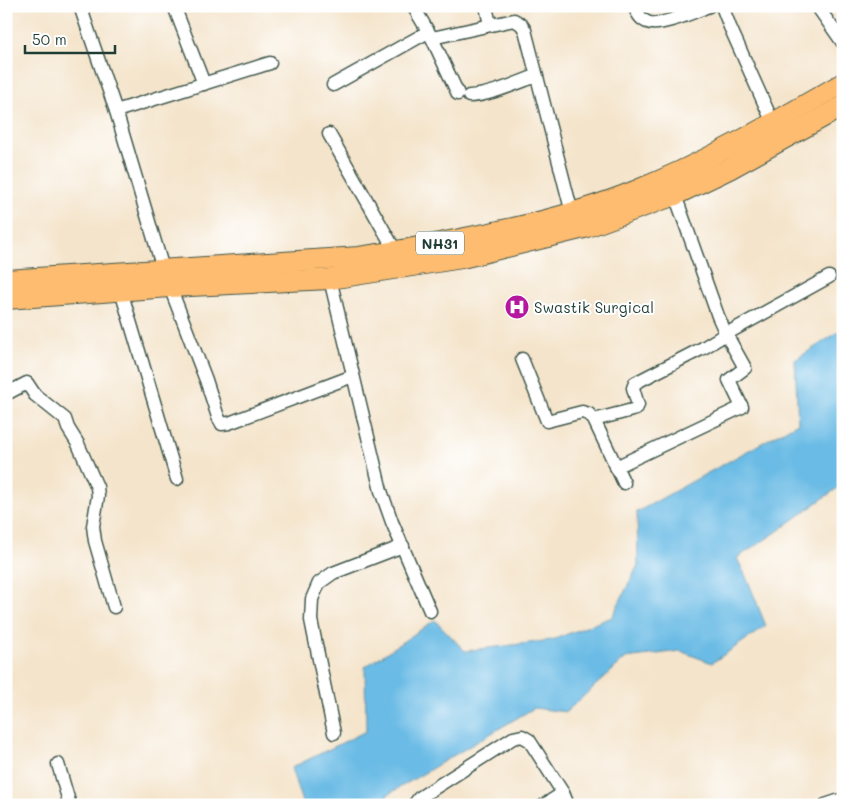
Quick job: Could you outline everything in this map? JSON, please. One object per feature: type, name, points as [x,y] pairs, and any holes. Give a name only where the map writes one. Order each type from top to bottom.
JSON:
[{"type":"highway","name":"NH31","points":[[6,299],[121,291],[166,278],[396,252],[503,231],[572,213],[634,192],[700,162],[843,83]]},
{"type":"highway","name":"NH31","points":[[6,280],[330,278],[462,258],[584,228],[675,195],[729,169],[843,106]]},
{"type":"street","points":[[80,6],[116,111],[166,278],[222,424],[353,376]]},
{"type":"street","points":[[174,6],[204,84]]},
{"type":"street","points":[[413,6],[463,95],[474,96],[489,93],[536,76]]},
{"type":"street","points":[[486,6],[490,25]]},
{"type":"street","points":[[634,6],[640,18],[648,23],[658,23],[709,6]]},
{"type":"street","points":[[722,6],[773,123]]},
{"type":"street","points":[[817,6],[843,43]]},
{"type":"street","points":[[333,85],[430,35],[514,20],[521,24],[525,30],[572,213]]},
{"type":"street","points":[[116,111],[270,63]]},
{"type":"street","points":[[329,134],[396,252]]},
{"type":"street","points":[[616,467],[742,407],[729,380],[745,368],[726,334],[675,195]]},
{"type":"street","points":[[594,420],[636,409],[638,405],[633,388],[635,383],[703,348],[829,277]]},
{"type":"street","points":[[330,278],[381,491],[430,611]]},
{"type":"street","points":[[121,291],[177,479]]},
{"type":"street","points":[[522,359],[548,421],[582,412],[590,414],[624,483]]},
{"type":"street","points":[[6,394],[27,383],[35,395],[65,420],[78,444],[97,487],[98,496],[93,526],[95,541],[114,607]]},
{"type":"street","points":[[334,734],[311,620],[312,599],[320,583],[333,573],[403,546]]},
{"type":"street","points":[[414,805],[419,798],[513,738],[522,736],[529,740],[565,799],[544,805]]},
{"type":"street","points":[[58,764],[70,805]]},
{"type":"street","points":[[825,805],[843,799]]},
{"type":"water","points":[[843,329],[843,484],[737,558],[766,626],[712,663],[680,651],[626,658],[566,712],[534,708],[387,795],[390,805],[303,805],[291,768],[366,731],[365,667],[435,620],[465,651],[552,640],[612,617],[638,565],[637,512],[798,423],[795,360]]},
{"type":"place","name":"Swastik Surgical","points":[[517,307]]}]
